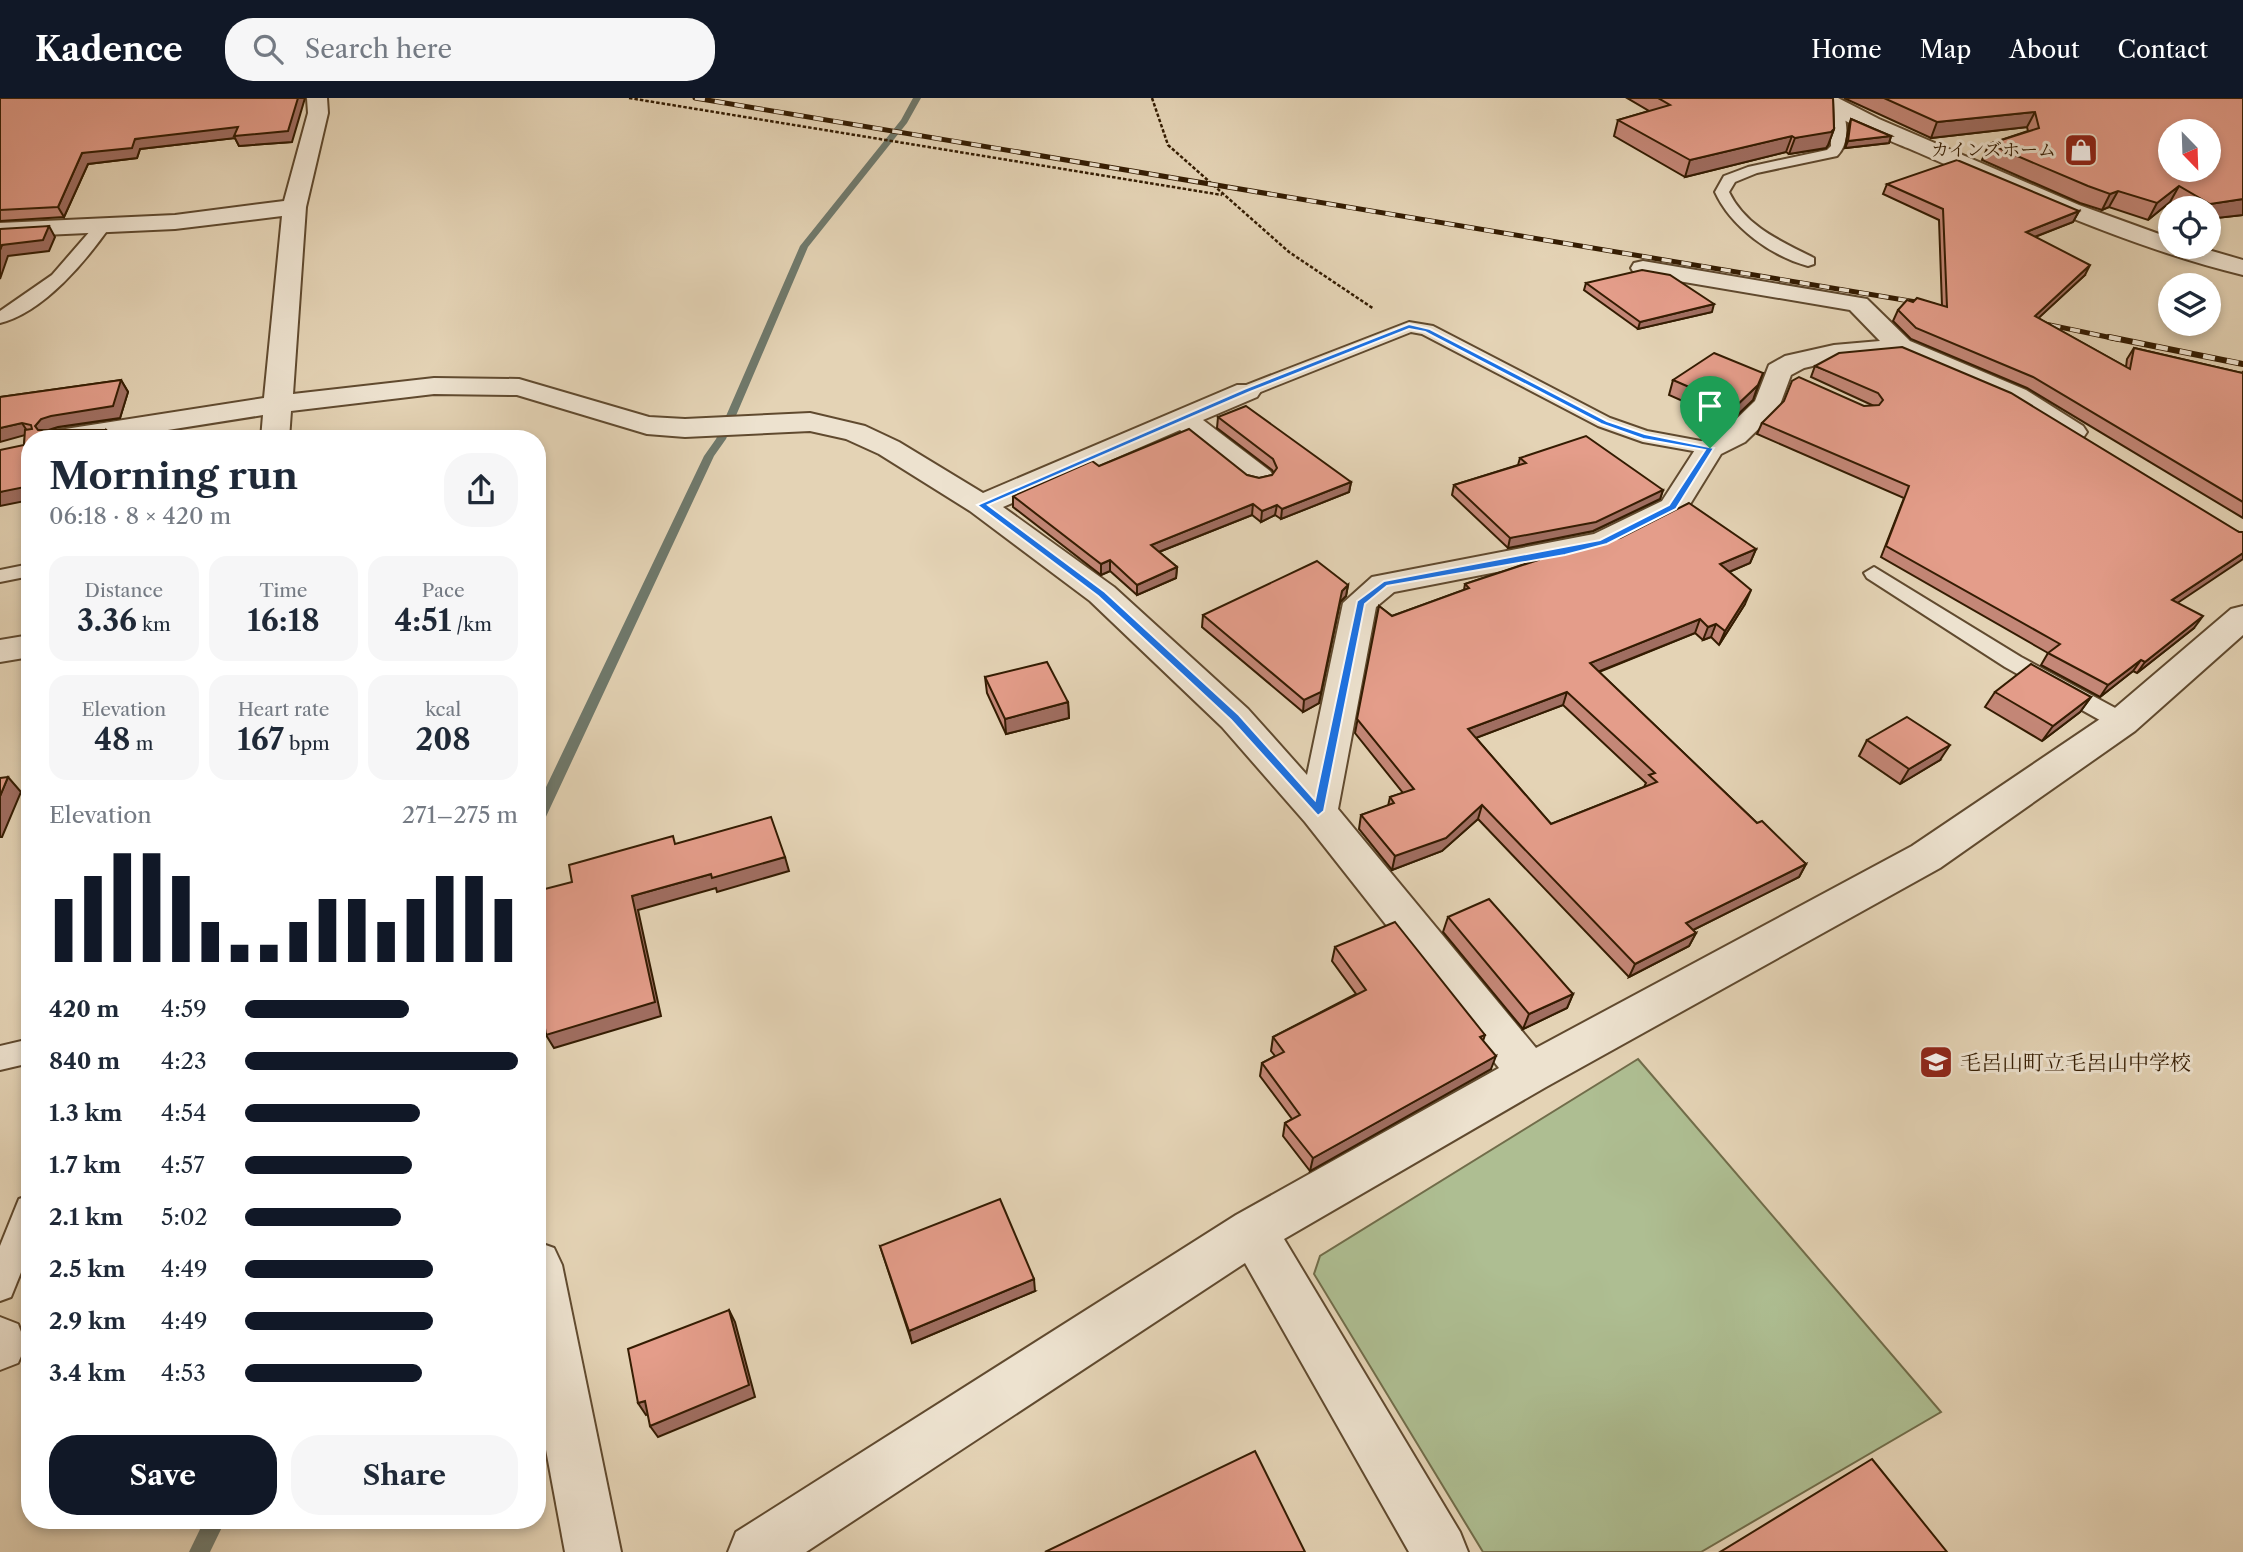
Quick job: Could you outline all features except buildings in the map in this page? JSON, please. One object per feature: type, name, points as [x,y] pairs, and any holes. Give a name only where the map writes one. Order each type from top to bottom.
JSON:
[{"type":"street","points":[[276,430],[294,207],[318,113],[317,98]]},
{"type":"street","points":[[1828,102],[2071,210],[2158,241]]},
{"type":"street","points":[[0,230],[204,220],[294,207]]},
{"type":"street","points":[[2214,259],[2243,268]]},
{"type":"street","points":[[1643,268],[1858,304],[1901,347],[2016,396],[2098,448]]},
{"type":"street","points":[[1318,811],[1360,603],[1384,584],[1565,552],[1603,542],[1673,507],[1710,448],[1735,436],[1768,404],[1791,377],[1795,362],[1834,353],[1901,347]]},
{"type":"street","points":[[116,430],[278,404],[433,386],[481,386],[519,387],[647,425],[685,428],[810,422],[855,432],[889,448],[981,505],[1102,594],[1235,718],[1318,811],[1530,1073]]},
{"type":"street","points":[[981,505],[1247,390]]},
{"type":"street","points":[[1182,418],[1259,477]]},
{"type":"street","points":[[756,1552],[1253,1231],[1530,1073],[1926,857],[2122,723],[2243,617]]},
{"type":"street","points":[[0,651],[21,648]]},
{"type":"street","points":[[1253,1231],[1440,1552]]},
{"type":"street","points":[[546,1311],[593,1552]]},
{"type":"lane","points":[[1808,261],[1742,223],[1728,209],[1722,192],[1729,179],[1753,170],[1832,153],[1838,147],[1839,121],[1828,102]]},
{"type":"lane","points":[[0,318],[55,285],[75,265],[103,225]]},
{"type":"lane","points":[[1247,390],[1409,327],[1427,330],[1604,422],[1643,436],[1710,448]]},
{"type":"lane","points":[[0,576],[21,572]]},
{"type":"lane","points":[[1874,573],[2013,662],[2122,723]]},
{"type":"lane","points":[[0,1058],[21,1053]]},
{"type":"lane","points":[[0,1286],[21,1232]]},
{"type":"path","points":[[628,98],[1222,195]]},
{"type":"path","points":[[1152,98],[1168,145],[1222,195],[1289,252],[1354,299],[1409,327]]},
{"type":"green space","points":[[1638,1059],[1941,1412],[1701,1552],[1483,1552],[1314,1274],[1320,1256]]},
{"type":"waterway","points":[[546,802],[709,456],[721,439],[804,246],[904,121],[917,98]]},
{"type":"waterway","points":[[199,1552],[211,1529]]},
{"type":"railway","points":[[695,98],[1934,305]]},
{"type":"railway","points":[[2031,321],[2117,339]]},
{"type":"railway","points":[[2109,337],[2243,364]]},
{"type":"place","name":"カインズホーム","points":[[2081,150]]},
{"type":"place","name":"毛呂山町立毛呂山中学校","points":[[1936,1062]]},
{"type":"route","points":[[1409,327],[1427,330],[1604,422],[1643,436],[1710,448],[1673,507],[1603,542],[1565,552],[1384,584],[1360,603],[1318,811],[1235,718],[1102,594],[981,505],[1247,390],[1409,327]]}]
